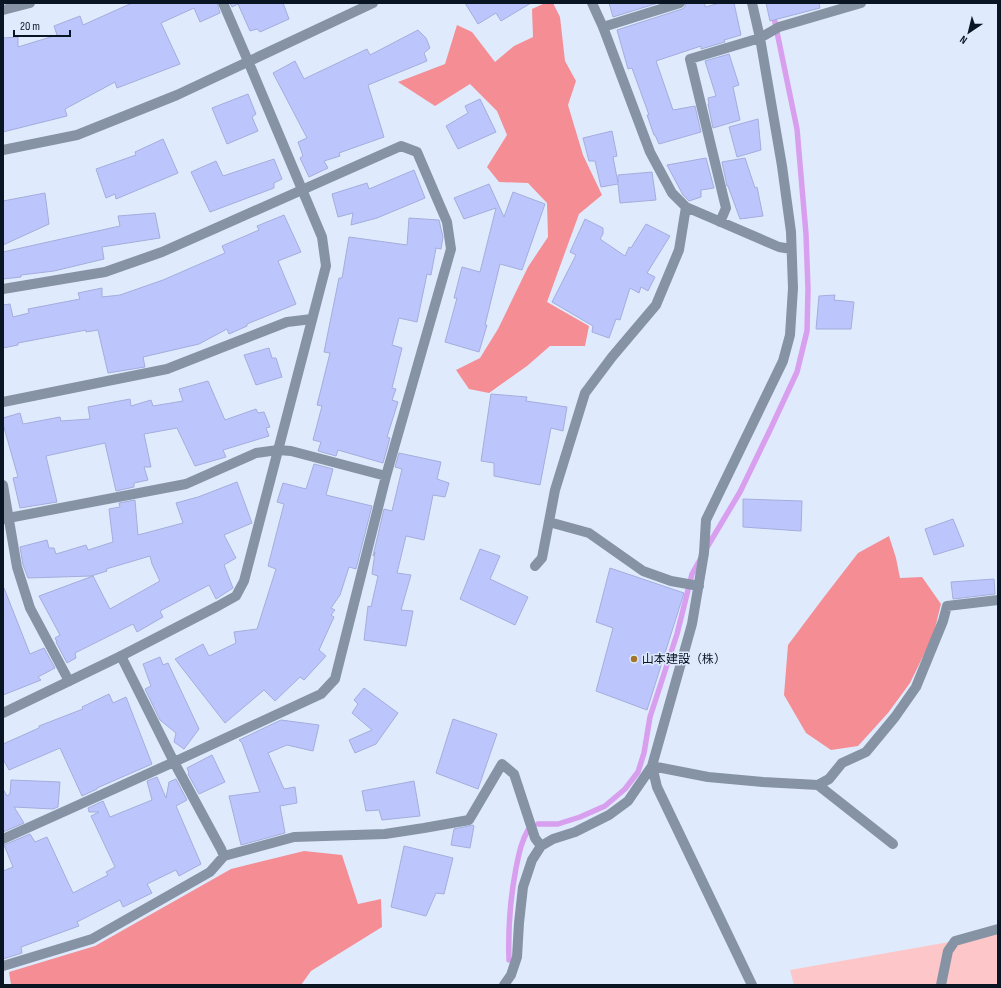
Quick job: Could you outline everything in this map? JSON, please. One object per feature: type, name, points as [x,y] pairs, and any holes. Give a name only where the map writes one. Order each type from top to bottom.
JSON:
[{"type":"street","points":[[3,10],[30,3]]},
{"type":"street","points":[[3,713],[122,656],[236,596],[244,581],[326,266],[322,237],[303,189],[223,3]]},
{"type":"street","points":[[3,150],[77,135],[177,95],[373,3]]},
{"type":"street","points":[[592,3],[603,27],[650,152],[672,193],[686,207],[779,247],[791,249]]},
{"type":"street","points":[[603,27],[680,3]]},
{"type":"street","points":[[504,985],[511,975],[518,957],[519,923],[523,887],[532,860],[541,846],[553,839],[575,832],[609,815],[628,801],[652,766],[692,624],[704,553],[706,520],[783,361],[790,335],[793,288],[791,232],[782,166],[760,38],[752,3]]},
{"type":"street","points":[[720,222],[726,208],[690,59],[760,38],[779,26],[861,3]]},
{"type":"street","points":[[3,289],[105,272],[162,252],[401,146],[417,152],[447,222],[452,249],[386,476],[335,679],[321,694],[3,839]]},
{"type":"street","points":[[535,566],[542,558],[555,490],[585,393],[612,357],[656,305],[679,250],[686,207]]},
{"type":"street","points":[[3,402],[167,369],[287,322],[312,320]]},
{"type":"street","points":[[6,518],[186,484],[256,453],[278,450],[291,451],[386,476]]},
{"type":"street","points":[[3,485],[6,518],[17,567],[30,608],[69,681]]},
{"type":"street","points":[[549,522],[589,533],[643,572],[671,581],[699,586]]},
{"type":"street","points":[[652,766],[708,777],[818,785],[829,779],[842,763],[866,752],[895,717],[916,687],[943,621],[947,606],[998,600]]},
{"type":"street","points":[[122,656],[174,762],[224,856]]},
{"type":"street","points":[[3,966],[92,939],[210,872],[224,856],[294,837],[385,834],[469,820],[502,764],[514,774],[535,838],[541,846]]},
{"type":"street","points":[[652,766],[657,787],[752,985]]},
{"type":"street","points":[[818,785],[893,844]]},
{"type":"street","points":[[941,985],[948,951],[955,941],[998,929]]},
{"type":"shaded area","points":[[545,3],[553,3],[560,17],[565,61],[576,81],[568,105],[583,155],[602,195],[579,214],[547,302],[589,326],[585,346],[550,346],[527,366],[489,393],[469,389],[456,370],[480,358],[498,329],[528,267],[548,237],[547,203],[528,183],[499,182],[487,167],[507,135],[497,111],[470,84],[435,106],[398,82],[445,64],[457,25],[472,32],[495,62],[514,46],[533,37],[532,9]]},
{"type":"shaded area","points":[[889,536],[900,578],[922,577],[941,604],[933,636],[910,683],[888,713],[858,746],[831,750],[806,733],[784,695],[788,645],[858,553]]},
{"type":"shaded area","points":[[304,851],[342,855],[358,904],[381,899],[382,927],[311,971],[301,985],[11,985],[9,972],[95,946],[231,869]]},
{"type":"shaded area","points":[[998,929],[998,985],[794,985],[790,970],[955,941]]},
{"type":"building","points":[[132,3],[217,3],[220,13],[200,22],[194,8],[161,23],[180,64],[117,88],[115,82],[65,109],[67,116],[3,132],[3,38],[18,37],[18,47],[57,35],[54,26],[80,16],[83,25]]},
{"type":"building","points":[[230,3],[283,3],[289,19],[260,32],[257,29],[250,31],[238,4],[232,7]]},
{"type":"building","points":[[465,3],[531,3],[501,21],[496,13],[478,24]]},
{"type":"building","points":[[609,3],[658,3],[613,17]]},
{"type":"building","points":[[686,3],[705,3],[705,7],[720,3],[734,3],[741,35],[724,40],[725,42],[701,49],[701,46],[656,61],[673,110],[695,106],[701,132],[659,144],[654,135],[647,115],[649,115],[632,68],[628,69],[617,30],[682,9],[685,7]]},
{"type":"building","points":[[766,3],[819,3],[820,8],[770,21]]},
{"type":"building","points":[[418,30],[426,38],[430,48],[424,53],[427,61],[368,85],[384,137],[339,153],[340,156],[324,161],[328,168],[309,177],[300,158],[303,156],[298,142],[307,138],[273,73],[295,61],[304,79],[367,49],[370,55]]},
{"type":"building","points":[[729,54],[739,85],[733,87],[740,120],[713,128],[708,98],[716,96],[705,61]]},
{"type":"building","points":[[248,94],[256,114],[252,117],[258,131],[227,144],[212,108]]},
{"type":"building","points":[[480,99],[496,132],[458,149],[446,126],[468,113],[465,106]]},
{"type":"building","points":[[758,119],[761,150],[737,157],[729,127]]},
{"type":"building","points":[[612,131],[617,156],[613,157],[618,183],[618,175],[652,172],[656,200],[620,203],[618,184],[601,187],[595,161],[589,161],[583,138]]},
{"type":"building","points":[[163,139],[178,173],[116,199],[115,194],[106,198],[96,169],[136,155],[135,152]]},
{"type":"building","points":[[706,158],[714,188],[701,190],[701,197],[689,201],[683,195],[667,165]]},
{"type":"building","points":[[745,158],[755,188],[757,187],[763,216],[740,219],[727,186],[722,162]]},
{"type":"building","points":[[274,159],[282,179],[274,183],[274,188],[210,212],[191,172],[216,161],[223,176]]},
{"type":"building","points":[[414,170],[425,198],[377,218],[351,225],[353,213],[338,217],[332,194],[367,183],[369,189]]},
{"type":"building","points":[[489,184],[504,217],[513,192],[545,204],[522,270],[500,264],[485,325],[487,325],[479,352],[445,342],[457,298],[454,298],[462,267],[480,272],[496,208],[464,219],[454,198]]},
{"type":"building","points":[[45,193],[49,224],[3,245],[3,201]]},
{"type":"building","points":[[155,213],[160,238],[102,247],[104,259],[54,271],[3,279],[3,252],[120,226],[118,216]]},
{"type":"building","points":[[284,215],[301,252],[278,261],[296,304],[247,324],[247,326],[229,334],[227,329],[199,344],[143,357],[145,367],[108,373],[98,330],[86,332],[86,330],[18,343],[18,345],[3,348],[3,305],[10,304],[13,317],[29,313],[28,309],[80,299],[78,293],[102,288],[102,297],[120,295],[163,280],[225,253],[222,246],[259,230],[257,226]]},
{"type":"building","points":[[409,218],[439,220],[443,237],[441,249],[436,248],[431,275],[427,274],[417,322],[399,318],[392,345],[402,348],[392,388],[396,389],[392,400],[398,402],[387,437],[390,438],[383,463],[338,450],[336,456],[318,451],[321,442],[313,440],[322,406],[317,405],[330,353],[324,352],[339,278],[342,278],[349,237],[407,245]]},
{"type":"building","points":[[585,219],[603,228],[603,234],[600,239],[625,256],[629,247],[631,248],[646,224],[670,236],[647,273],[655,277],[648,291],[641,287],[639,293],[630,288],[620,320],[616,319],[609,338],[592,332],[593,326],[552,302],[576,255],[570,252]]},
{"type":"building","points":[[835,295],[834,300],[854,302],[851,329],[816,329],[819,296]]},
{"type":"building","points":[[269,348],[272,358],[276,358],[282,377],[256,385],[244,355]]},
{"type":"building","points":[[208,381],[225,420],[256,409],[258,413],[264,412],[270,427],[266,428],[269,436],[223,450],[226,457],[195,466],[177,428],[144,434],[151,467],[144,467],[148,480],[134,483],[134,487],[116,491],[105,443],[46,456],[57,502],[20,508],[13,478],[18,477],[3,424],[3,418],[20,413],[23,424],[60,417],[61,421],[90,419],[88,407],[130,399],[131,406],[151,400],[153,406],[183,401],[179,389]]},
{"type":"building","points":[[491,394],[527,397],[526,401],[567,407],[563,431],[551,428],[540,485],[494,476],[494,463],[481,461]]},
{"type":"building","points":[[399,453],[441,462],[437,479],[449,483],[445,497],[433,495],[424,540],[406,536],[397,573],[411,575],[401,610],[413,611],[406,646],[364,640],[368,606],[371,607],[378,576],[372,574],[375,552],[373,556],[384,509],[392,511],[402,469],[395,467]]},
{"type":"building","points":[[314,464],[333,469],[326,495],[372,506],[356,569],[349,567],[340,595],[331,608],[335,610],[331,615],[334,617],[319,650],[326,656],[304,680],[300,677],[275,701],[264,690],[225,723],[175,659],[203,644],[209,656],[236,643],[234,632],[257,629],[276,569],[268,566],[284,504],[277,502],[283,483],[306,489]]},
{"type":"building","points":[[237,482],[252,523],[224,535],[236,558],[224,565],[233,588],[216,599],[209,585],[160,611],[163,617],[137,632],[133,624],[75,653],[76,658],[67,663],[55,638],[60,635],[39,596],[93,576],[110,609],[160,581],[150,556],[106,569],[107,571],[91,576],[28,578],[23,565],[20,547],[47,540],[49,548],[54,548],[56,554],[86,545],[88,550],[113,542],[109,509],[120,507],[119,503],[135,500],[138,535],[183,523],[176,503],[198,497]]},
{"type":"building","points":[[743,499],[802,501],[801,531],[743,527]]},
{"type":"building","points":[[953,519],[964,546],[934,555],[925,529]]},
{"type":"building","points":[[480,549],[500,556],[490,579],[528,597],[515,625],[460,599]]},
{"type":"building","name":"山本建設（株）","points":[[610,568],[684,593],[647,710],[596,691],[613,628],[596,622]]},
{"type":"building","points":[[994,579],[995,594],[953,599],[951,582]]},
{"type":"building","points":[[3,588],[30,654],[44,648],[55,668],[38,677],[41,680],[3,695]]},
{"type":"building","points":[[160,657],[163,665],[168,663],[199,729],[184,749],[174,742],[176,733],[160,720],[145,689],[151,686],[143,664]]},
{"type":"building","points":[[364,688],[398,713],[376,744],[355,753],[349,740],[372,730],[352,713],[358,704],[354,700]]},
{"type":"building","points":[[109,694],[113,703],[126,697],[152,764],[82,796],[60,748],[9,770],[3,759],[3,744],[39,728],[39,726],[83,709],[82,707]]},
{"type":"building","points":[[453,719],[497,734],[478,789],[436,773]]},
{"type":"building","points":[[281,720],[319,725],[313,751],[287,745],[268,753],[284,789],[295,787],[297,803],[280,806],[285,833],[241,845],[229,796],[260,792],[242,743],[239,740]]},
{"type":"building","points":[[212,755],[225,782],[199,794],[188,774],[187,768]]},
{"type":"building","points":[[157,777],[166,798],[169,782],[176,779],[187,800],[176,806],[201,864],[179,876],[176,870],[147,884],[152,893],[123,907],[120,900],[77,922],[79,926],[21,947],[22,953],[3,959],[3,871],[13,867],[4,845],[30,834],[35,842],[47,837],[73,893],[108,875],[106,872],[115,867],[91,816],[99,812],[89,812],[88,808],[103,801],[110,817],[152,800],[147,781]]},
{"type":"building","points":[[11,780],[60,782],[58,807],[53,809],[14,807],[24,823],[3,832],[3,789],[7,796],[10,794]]},
{"type":"building","points":[[414,781],[420,816],[382,820],[379,810],[366,811],[362,791]]},
{"type":"building","points":[[473,825],[470,848],[451,845],[454,829]]},
{"type":"building","points":[[404,846],[453,858],[444,894],[436,893],[426,916],[391,907]]},
{"type":"waterway","points":[[706,549],[740,492],[797,372],[807,331],[808,289],[806,234],[797,129],[771,3]]},
{"type":"waterway","points":[[538,824],[558,824],[580,817],[605,806],[625,789],[638,772],[644,753],[650,717],[677,634],[692,574],[701,558]]},
{"type":"waterway","points":[[509,960],[509,925],[512,891],[519,853],[528,830]]},
{"type":"place","name":"山本建設（株）","points":[[634,659]]}]
